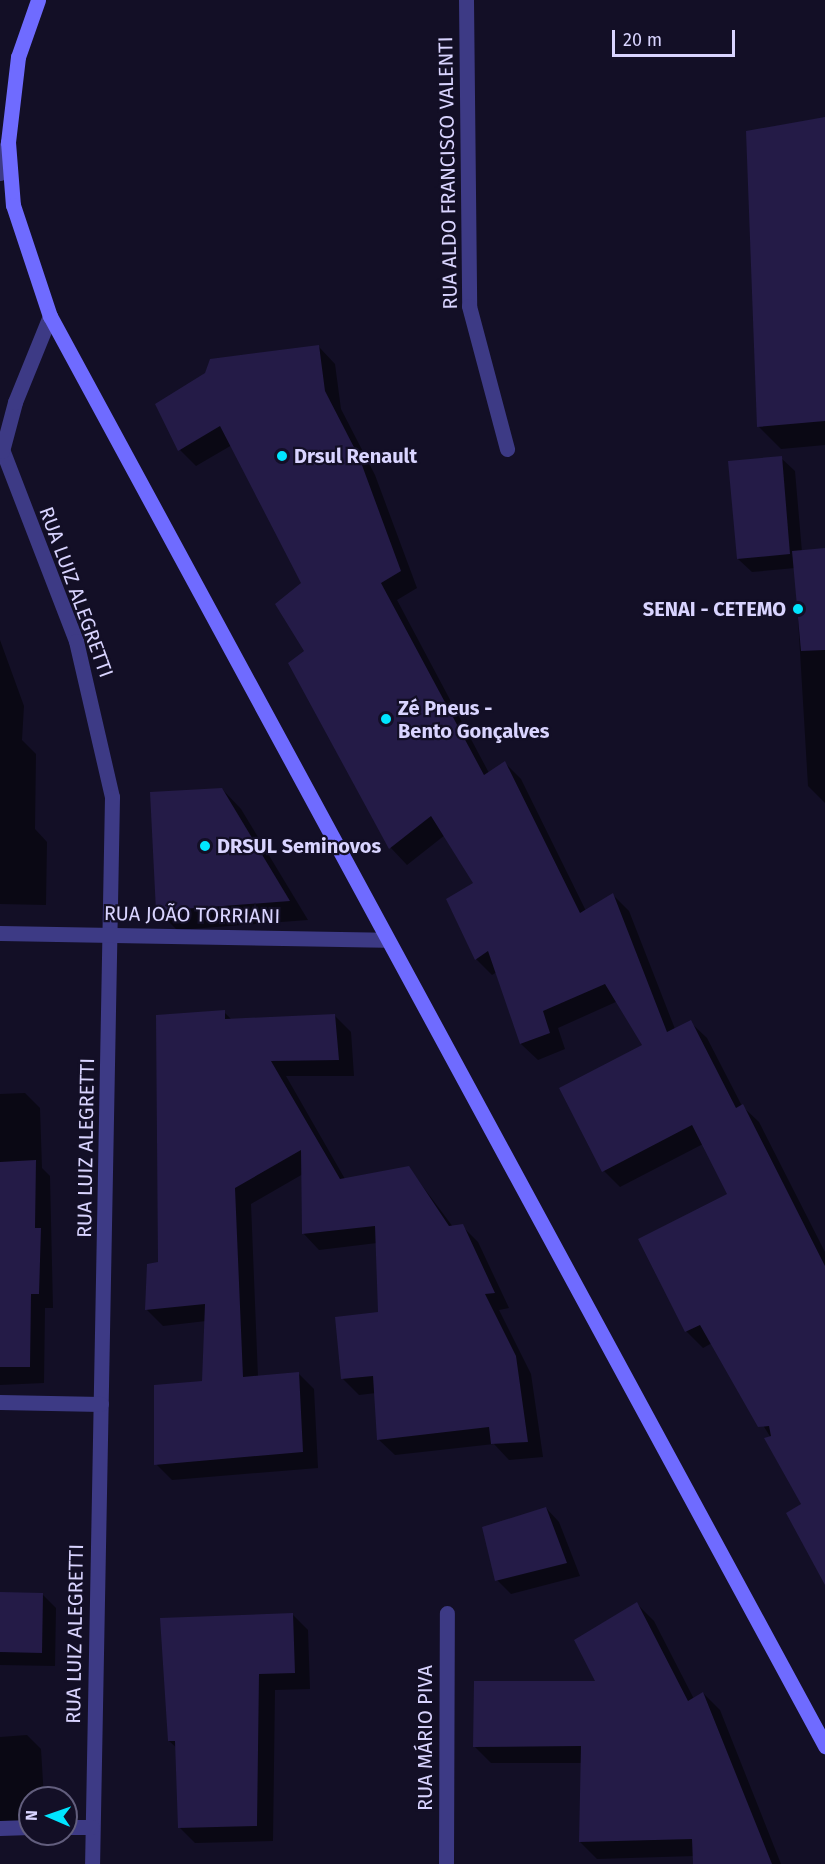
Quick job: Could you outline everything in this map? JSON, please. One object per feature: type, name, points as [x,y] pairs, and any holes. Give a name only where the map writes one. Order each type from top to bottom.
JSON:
[{"type":"main road","points":[[38,0],[18,57],[8,142],[13,205],[50,316],[384,940],[825,1746]]},
{"type":"street","name":"RUA ALDO FRANCISCO VALENTI","points":[[466,0],[469,306],[507,449]]},
{"type":"street","points":[[0,173],[8,142]]},
{"type":"street","points":[[1,447],[15,402],[50,316]]},
{"type":"street","name":"RUA LUIZ ALEGRETTI","points":[[1,447],[76,641],[96,711],[112,797],[112,934],[92,1864]]},
{"type":"street","name":"RUA JOÃO TORRIANI","points":[[0,933],[384,940]]},
{"type":"street","points":[[0,1402],[101,1404]]},
{"type":"street","name":"RUA MÁRIO PIVA","points":[[446,1864],[447,1613]]},
{"type":"street","points":[[0,1828],[18,1827]]},
{"type":"street","points":[[78,1827],[92,1827]]},
{"type":"building","points":[[825,117],[825,421],[757,427],[746,131]]},
{"type":"building","points":[[319,345],[325,391],[359,457],[401,571],[381,583],[484,775],[505,761],[580,913],[613,893],[667,1032],[691,1020],[736,1108],[743,1104],[825,1266],[825,1585],[786,1513],[801,1504],[764,1438],[771,1436],[769,1426],[758,1427],[700,1325],[685,1332],[638,1239],[727,1194],[692,1125],[602,1172],[559,1088],[642,1045],[605,984],[543,1011],[550,1033],[520,1044],[488,951],[475,960],[446,899],[473,883],[431,816],[389,849],[288,663],[304,651],[275,604],[301,583],[220,426],[178,451],[155,404],[205,373],[210,359]]},
{"type":"building","points":[[782,456],[790,554],[737,559],[728,461]]},
{"type":"building","points":[[825,548],[825,650],[801,651],[792,551]]},
{"type":"building","name":"DRSUL Seminovos","points":[[222,788],[290,901],[156,911],[150,792]]},
{"type":"building","points":[[225,1010],[225,1019],[335,1014],[339,1060],[271,1061],[340,1179],[409,1166],[449,1226],[463,1224],[495,1293],[485,1294],[516,1356],[528,1442],[491,1444],[489,1427],[377,1440],[373,1376],[341,1379],[335,1317],[378,1312],[375,1226],[302,1234],[301,1150],[235,1188],[243,1377],[299,1372],[303,1452],[154,1465],[154,1385],[202,1381],[205,1304],[145,1310],[147,1264],[158,1262],[156,1015]]},
{"type":"building","points":[[36,1160],[35,1228],[41,1228],[39,1294],[31,1294],[30,1367],[0,1367],[0,1162]]},
{"type":"building","points":[[546,1507],[567,1563],[495,1581],[482,1527]]},
{"type":"building","points":[[0,1592],[43,1593],[42,1653],[0,1652]]},
{"type":"building","points":[[637,1602],[688,1701],[703,1692],[772,1864],[693,1864],[692,1839],[579,1842],[581,1746],[473,1747],[474,1681],[595,1681],[574,1640]]},
{"type":"building","points":[[293,1613],[295,1673],[259,1674],[257,1826],[178,1828],[175,1741],[168,1741],[160,1618]]},
{"type":"place","name":"Drsul Renault","points":[[282,456]]},
{"type":"place","name":"SENAI - CETEMO","points":[[798,609]]},
{"type":"place","name":"Zé Pneus - Bento Gonçalves","points":[[386,719]]},
{"type":"place","name":"DRSUL Seminovos","points":[[205,846]]}]
